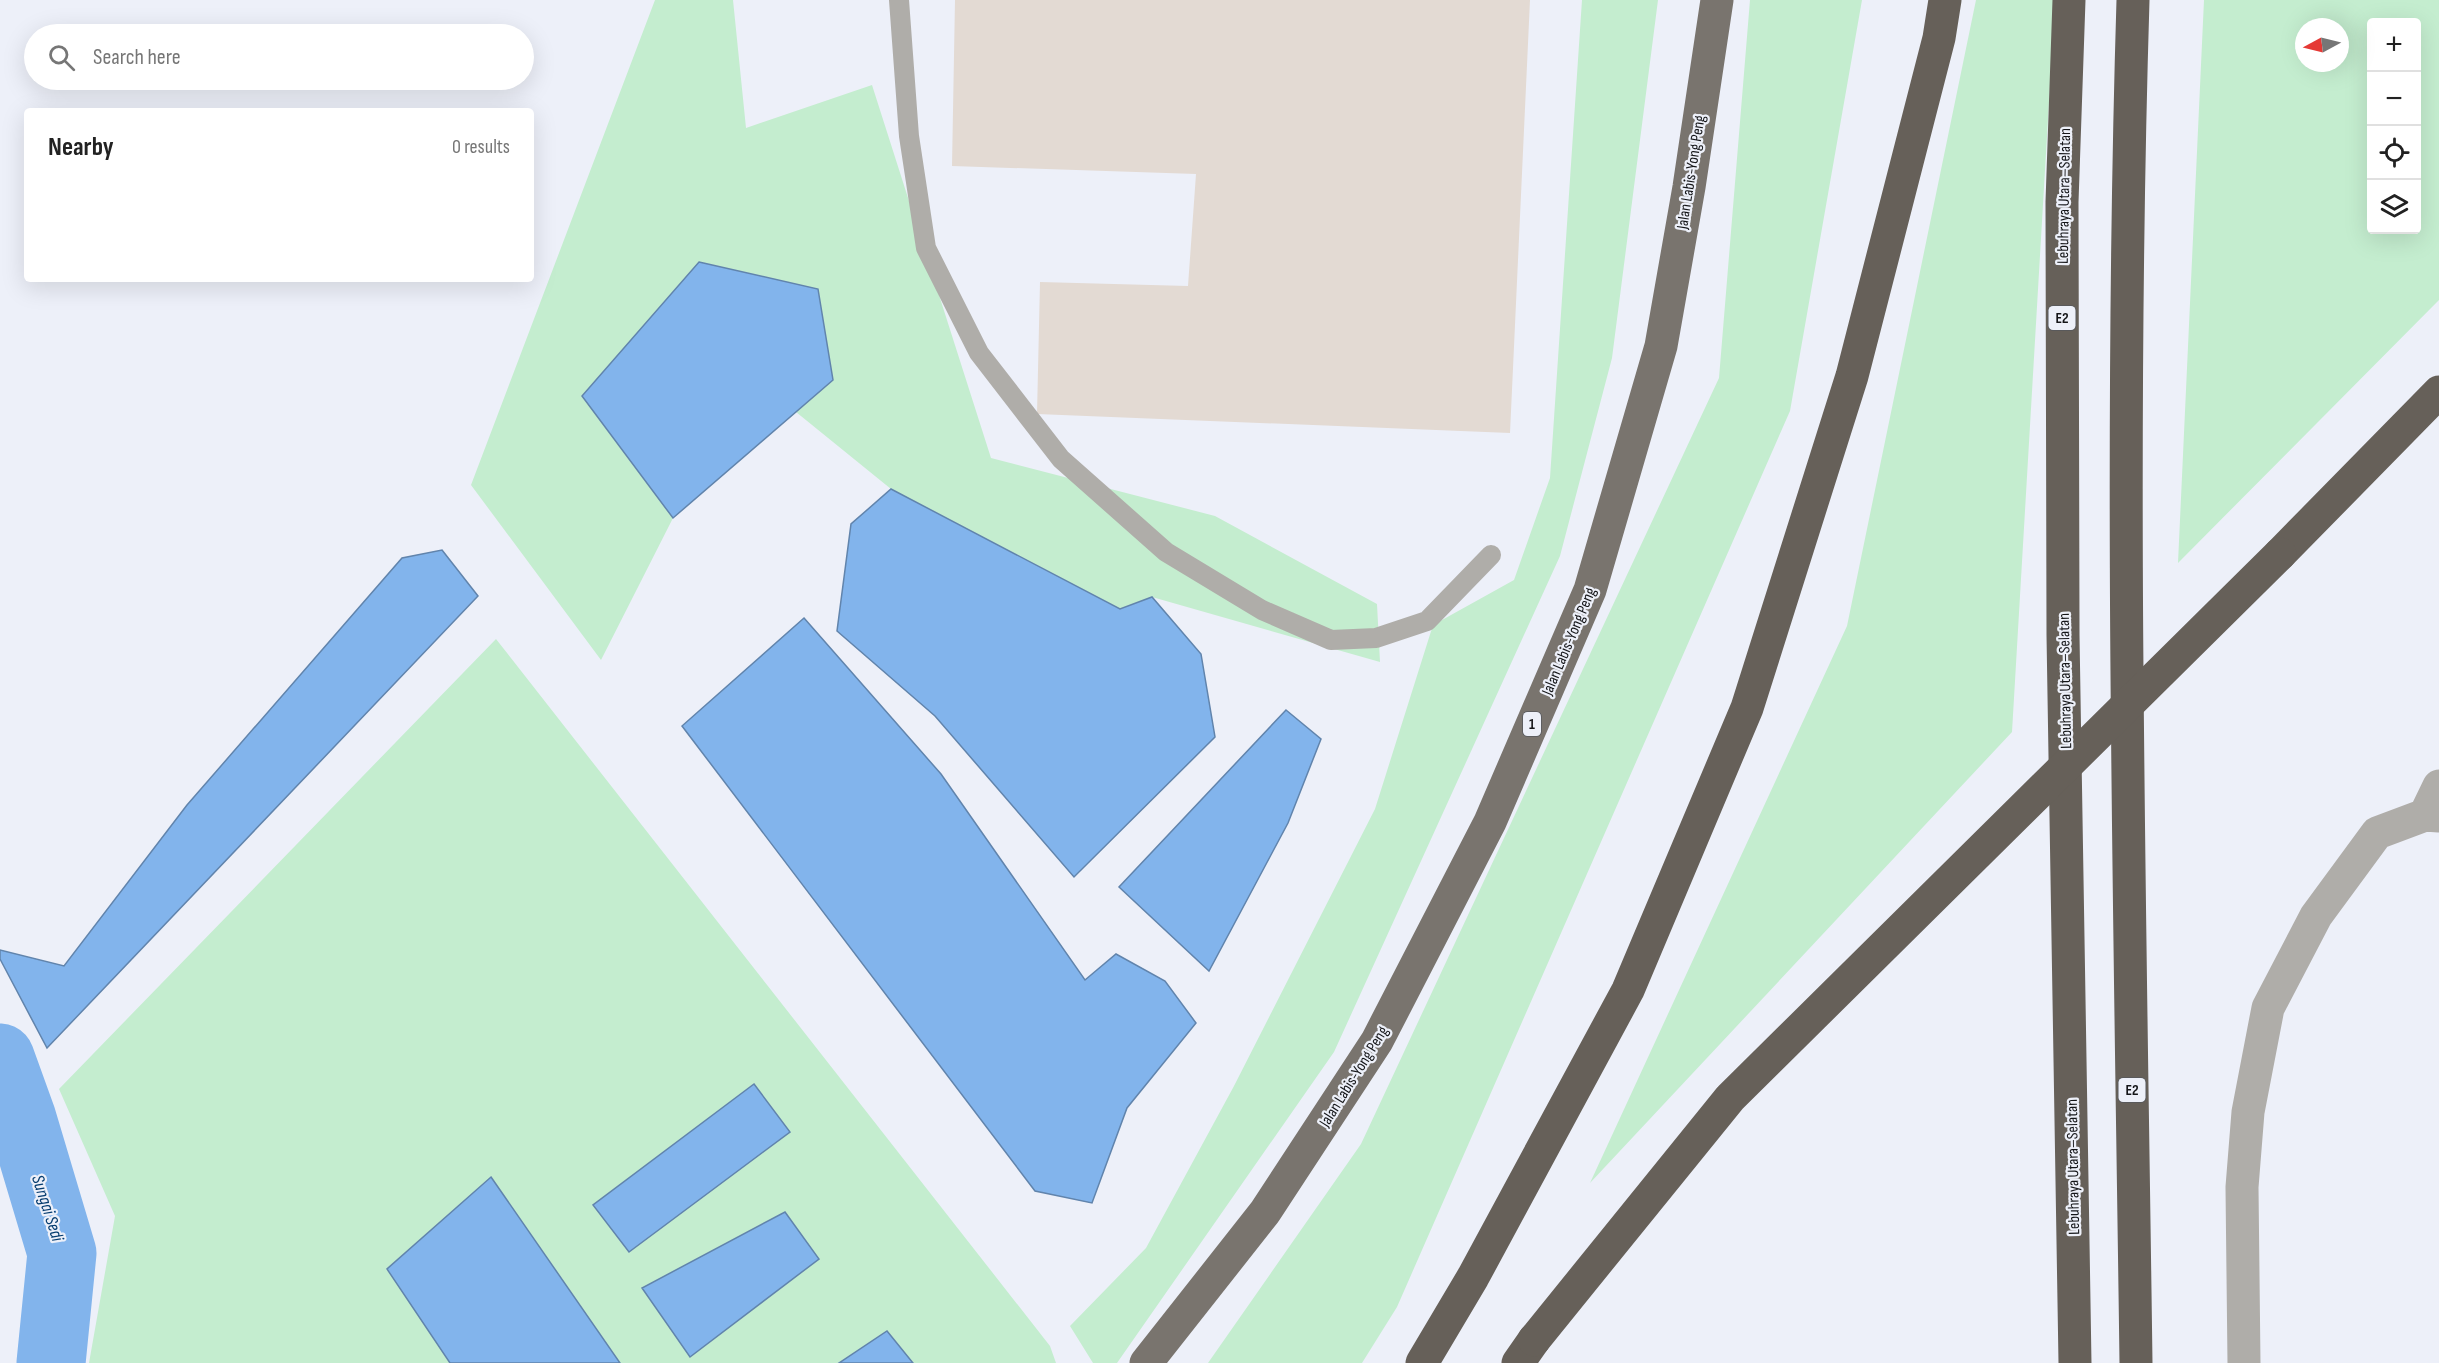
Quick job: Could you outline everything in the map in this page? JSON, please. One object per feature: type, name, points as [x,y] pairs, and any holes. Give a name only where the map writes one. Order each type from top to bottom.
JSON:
[{"type":"highway","points":[[1422,1363],[1473,1277],[1628,990],[1747,708],[1852,376],[1939,38],[1945,0]]},
{"type":"highway","name":"Lebuhraya Utara–Selatan","points":[[2069,0],[2062,202],[2063,635],[2075,1363]]},
{"type":"highway","name":"E2","points":[[2133,0],[2127,231],[2128,816],[2136,1363]]},
{"type":"highway","points":[[1526,1352],[1730,1098],[2280,554],[2439,392]]},
{"type":"main road","name":"Jalan Labis-Yong Peng","points":[[1146,1363],[1264,1212],[1377,1041],[1490,822],[1590,590],[1661,346],[1689,187],[1717,0]]},
{"type":"street","points":[[2244,1363],[2242,1187],[2248,1112],[2268,1008],[2316,916],[2377,833],[2432,815],[2439,786]]},
{"type":"lane","points":[[899,0],[909,136],[926,248],[979,353],[1061,459],[1166,552],[1262,610],[1331,640],[1376,638],[1427,621],[1491,555]]},
{"type":"green space","points":[[655,0],[733,0],[746,128],[872,85],[991,458],[1215,516],[1377,604],[1380,662],[1152,597],[1120,609],[891,489],[796,412],[833,380],[818,289],[700,262],[582,396],[673,518],[601,660],[471,485]]},
{"type":"green space","points":[[1582,0],[1658,0],[1612,358],[1560,556],[1334,1052],[1117,1363],[1093,1363],[1070,1326],[1146,1248],[1234,1086],[1375,809],[1433,625],[1514,580],[1550,478]]},
{"type":"green space","points":[[1750,0],[1862,0],[1790,411],[1397,1307],[1362,1363],[1208,1363],[1361,1144],[1719,378]]},
{"type":"green space","points":[[1976,0],[2055,0],[2012,732],[1590,1183],[1847,626]]},
{"type":"green space","points":[[2204,0],[2439,0],[2439,300],[2178,563]]},
{"type":"green space","points":[[496,639],[1050,1346],[1056,1363],[89,1363],[115,1216],[59,1089]]},
{"type":"water","points":[[699,262],[818,289],[833,380],[673,518],[582,396]]},
{"type":"water","points":[[891,489],[1120,609],[1152,597],[1201,654],[1215,737],[1074,877],[935,716],[837,631],[851,524]]},
{"type":"water","points":[[442,550],[478,596],[47,1048],[0,959],[0,950],[64,966],[187,805],[402,558]]},
{"type":"water","points":[[804,618],[941,774],[1085,980],[1116,954],[1165,981],[1196,1023],[1127,1108],[1092,1203],[1035,1191],[682,726]]},
{"type":"water","points":[[1286,710],[1321,739],[1288,823],[1209,971],[1119,887]]},
{"type":"water","points":[[754,1084],[790,1132],[629,1252],[593,1205]]},
{"type":"water","points":[[491,1177],[620,1363],[450,1363],[387,1269]]},
{"type":"water","points":[[785,1212],[819,1259],[690,1357],[642,1288]]},
{"type":"water","points":[[887,1331],[913,1363],[839,1363]]},
{"type":"building","points":[[955,0],[1530,0],[1510,433],[1037,414],[1040,282],[1188,286],[1196,174],[952,166]]},
{"type":"waterway","name":"Sungai Sedi","points":[[0,1058],[22,1119],[62,1253],[51,1363]]}]
